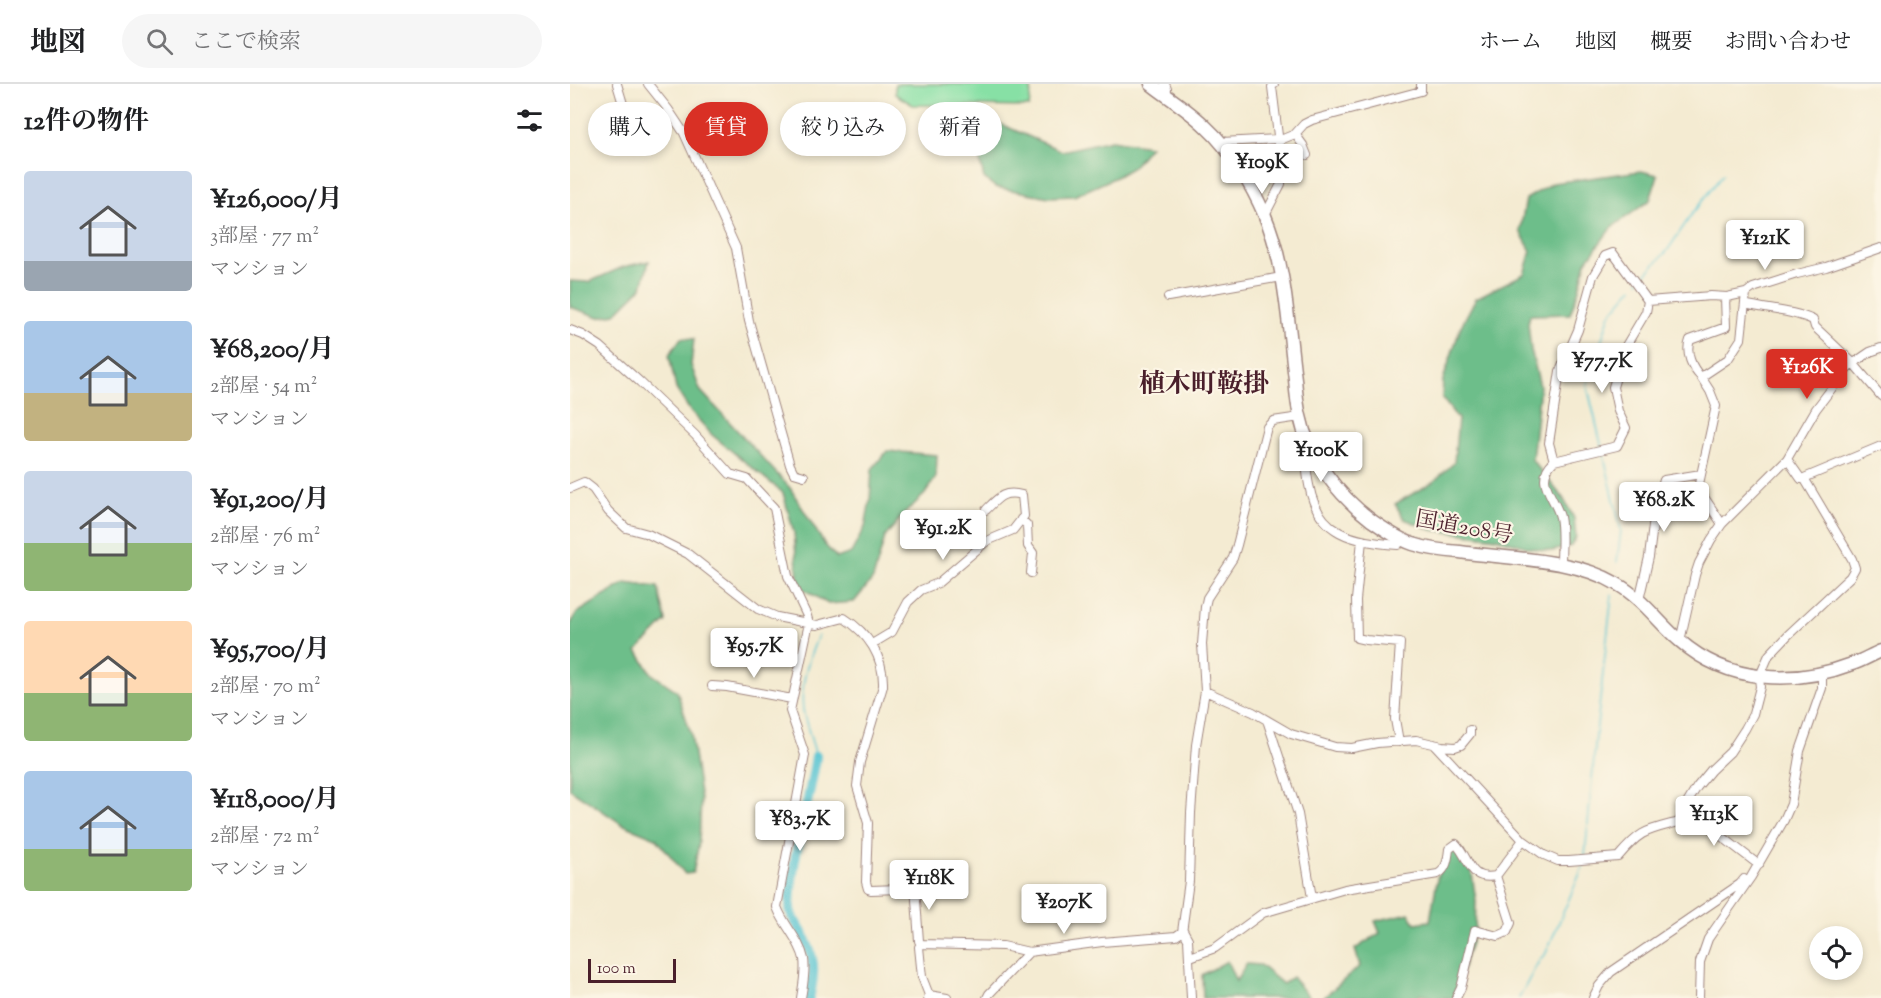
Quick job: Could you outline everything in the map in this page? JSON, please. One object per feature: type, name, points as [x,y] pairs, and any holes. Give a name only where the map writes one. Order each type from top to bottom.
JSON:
[{"type":"highway","name":"国道208号","points":[[1151,84],[1165,90],[1222,142],[1265,216],[1282,277],[1300,417],[1309,443],[1321,466],[1337,487],[1366,515],[1401,539],[1415,545],[1561,564],[1601,576],[1619,585],[1639,600],[1680,641],[1702,659],[1726,669],[1759,678],[1822,673],[1881,651]]},
{"type":"street","points":[[617,84],[622,102]]},
{"type":"street","points":[[648,84],[669,109],[684,134],[736,249],[749,321],[790,465],[794,473],[804,476]]},
{"type":"street","points":[[1262,84],[1273,85],[1281,184],[1265,216]]},
{"type":"street","points":[[1222,142],[1278,140],[1295,134],[1311,120],[1421,91],[1421,84]]},
{"type":"street","points":[[1295,134],[1307,155]]},
{"type":"street","points":[[1648,301],[1725,297],[1746,293],[1753,288],[1847,261],[1881,248]]},
{"type":"street","points":[[1554,461],[1549,443],[1560,371],[1578,330],[1593,276],[1605,256],[1613,253],[1648,301],[1646,312],[1624,349],[1613,387],[1618,411],[1626,428],[1617,446],[1554,461],[1548,466],[1545,485],[1560,517],[1561,564]]},
{"type":"street","points":[[1168,297],[1282,277]]},
{"type":"street","points":[[1701,377],[1728,358],[1741,339],[1746,293]]},
{"type":"street","points":[[1722,524],[1700,491],[1699,484],[1716,406],[1710,391],[1694,370],[1688,345],[1690,340],[1726,327],[1725,297]]},
{"type":"street","points":[[1745,304],[1801,315],[1812,321],[1815,327],[1853,363],[1881,396]]},
{"type":"street","points":[[570,330],[593,341],[640,382],[695,435],[730,474],[747,478],[774,508],[788,576],[807,616],[808,623],[790,711],[805,755],[777,907],[781,919],[804,959],[805,971],[801,998]]},
{"type":"street","points":[[1680,641],[1699,563],[1711,540],[1722,524],[1764,484],[1786,459],[1816,409],[1848,367],[1881,348]]},
{"type":"street","points":[[1191,998],[1188,939],[1183,930],[1190,881],[1191,813],[1196,745],[1205,691],[1202,644],[1205,607],[1207,598],[1233,558],[1267,427],[1273,421],[1300,417],[1309,487],[1321,519],[1341,533],[1362,540],[1398,545],[1401,539]]},
{"type":"street","points":[[1804,478],[1881,446]]},
{"type":"street","points":[[1434,744],[1523,840],[1544,855],[1558,861],[1618,857],[1634,839],[1647,830],[1679,822],[1686,806],[1711,770],[1730,752],[1745,729],[1753,714],[1760,687],[1759,678],[1769,655],[1850,577],[1855,568],[1852,559],[1804,478],[1796,473],[1786,459]]},
{"type":"street","points":[[1639,600],[1649,557],[1655,510],[1664,480],[1701,474]]},
{"type":"street","points":[[570,488],[584,482],[593,489],[608,511],[626,528],[648,534],[688,554],[758,609],[777,617],[808,623],[823,624],[844,618],[857,626],[872,644],[883,675],[883,686],[860,762],[857,786],[868,823],[866,882],[868,889],[871,890],[915,886],[922,977],[929,997],[946,998]]},
{"type":"street","points":[[872,644],[892,632],[908,602],[921,590],[938,583],[987,541],[1013,530],[1024,516],[1022,495],[1011,493],[999,498],[986,510]]},
{"type":"street","points":[[1021,519],[1027,525],[1028,546],[1033,553],[1031,573]]},
{"type":"street","points":[[1362,540],[1356,600],[1357,638],[1400,643],[1395,719],[1399,742]]},
{"type":"street","points":[[1699,998],[1700,962],[1708,939],[1757,864],[1791,804],[1800,751],[1822,688],[1822,673]]},
{"type":"street","points":[[712,686],[792,699]]},
{"type":"street","points":[[1205,691],[1291,734],[1335,747],[1352,748],[1377,743],[1416,740],[1455,747],[1461,745],[1470,734],[1470,730]]},
{"type":"street","points":[[1267,720],[1298,814],[1312,898]]},
{"type":"street","points":[[1686,806],[1757,864]]},
{"type":"street","points":[[1190,957],[1215,948],[1263,913],[1345,889],[1438,874],[1443,871],[1449,849],[1455,844],[1461,849],[1475,874],[1486,878],[1496,876],[1523,840]]},
{"type":"street","points":[[1593,998],[1599,986],[1611,972],[1740,884],[1757,864]]},
{"type":"street","points":[[1456,998],[1461,988],[1475,930],[1498,936],[1510,928],[1511,923],[1496,876]]},
{"type":"street","points":[[921,944],[1003,946],[1029,952],[1102,942],[1176,936],[1183,930]]},
{"type":"street","points":[[987,998],[1029,952]]},
{"type":"green space","points":[[895,84],[1032,84],[1029,107],[1002,107],[1002,102],[918,102],[918,105],[913,105],[895,94]]},
{"type":"green space","points":[[1002,125],[1062,151],[1111,140],[1150,146],[1133,167],[1074,196],[1049,197],[995,187],[984,178],[979,156],[1002,156]]},
{"type":"green space","points":[[1641,171],[1658,175],[1650,200],[1611,228],[1586,262],[1570,314],[1530,315],[1528,323],[1531,350],[1540,386],[1532,460],[1563,498],[1574,518],[1576,537],[1571,546],[1552,551],[1530,548],[1497,538],[1432,530],[1404,519],[1395,504],[1433,482],[1454,463],[1458,419],[1442,398],[1443,380],[1461,326],[1476,298],[1524,274],[1531,251],[1520,231],[1526,199],[1553,183]]},
{"type":"green space","points":[[649,261],[642,287],[615,314],[599,317],[570,307],[570,281],[589,282],[623,267]]},
{"type":"green space","points":[[681,338],[694,339],[691,365],[700,390],[790,488],[825,545],[837,558],[851,553],[865,527],[872,469],[887,451],[937,455],[936,477],[925,494],[885,537],[873,579],[854,602],[828,604],[803,589],[798,578],[794,533],[783,493],[712,435],[689,409],[676,389],[669,355]]},
{"type":"green space","points":[[625,583],[658,587],[666,621],[637,651],[652,674],[677,691],[691,734],[701,800],[699,843],[693,873],[685,874],[656,838],[622,824],[570,789],[570,625],[577,613]]},
{"type":"green space","points":[[1452,846],[1471,867],[1476,901],[1475,930],[1453,998],[1420,995],[1416,998],[1323,998],[1360,966],[1355,949],[1380,933],[1375,921],[1409,913],[1415,923],[1430,921],[1438,874]]},
{"type":"green space","points":[[1227,961],[1236,981],[1246,964],[1260,965],[1283,984],[1292,977],[1310,998],[1203,998],[1202,975]]},
{"type":"waterway","points":[[1639,281],[1667,251],[1723,174]]},
{"type":"waterway","points":[[1602,448],[1587,385],[1610,314],[1633,287]]},
{"type":"waterway","points":[[1603,452],[1621,530],[1617,562]]},
{"type":"waterway","points":[[1585,856],[1612,595]]},
{"type":"waterway","points":[[816,756],[802,701],[806,672],[818,636]]},
{"type":"waterway","points":[[809,998],[813,980],[812,956],[806,940],[792,917],[790,907],[797,850],[816,756]]},
{"type":"waterway","points":[[1519,998],[1540,959],[1545,955],[1584,864]]},
{"type":"district","name":"植木町鞍掛","points":[[1204,385]]}]
